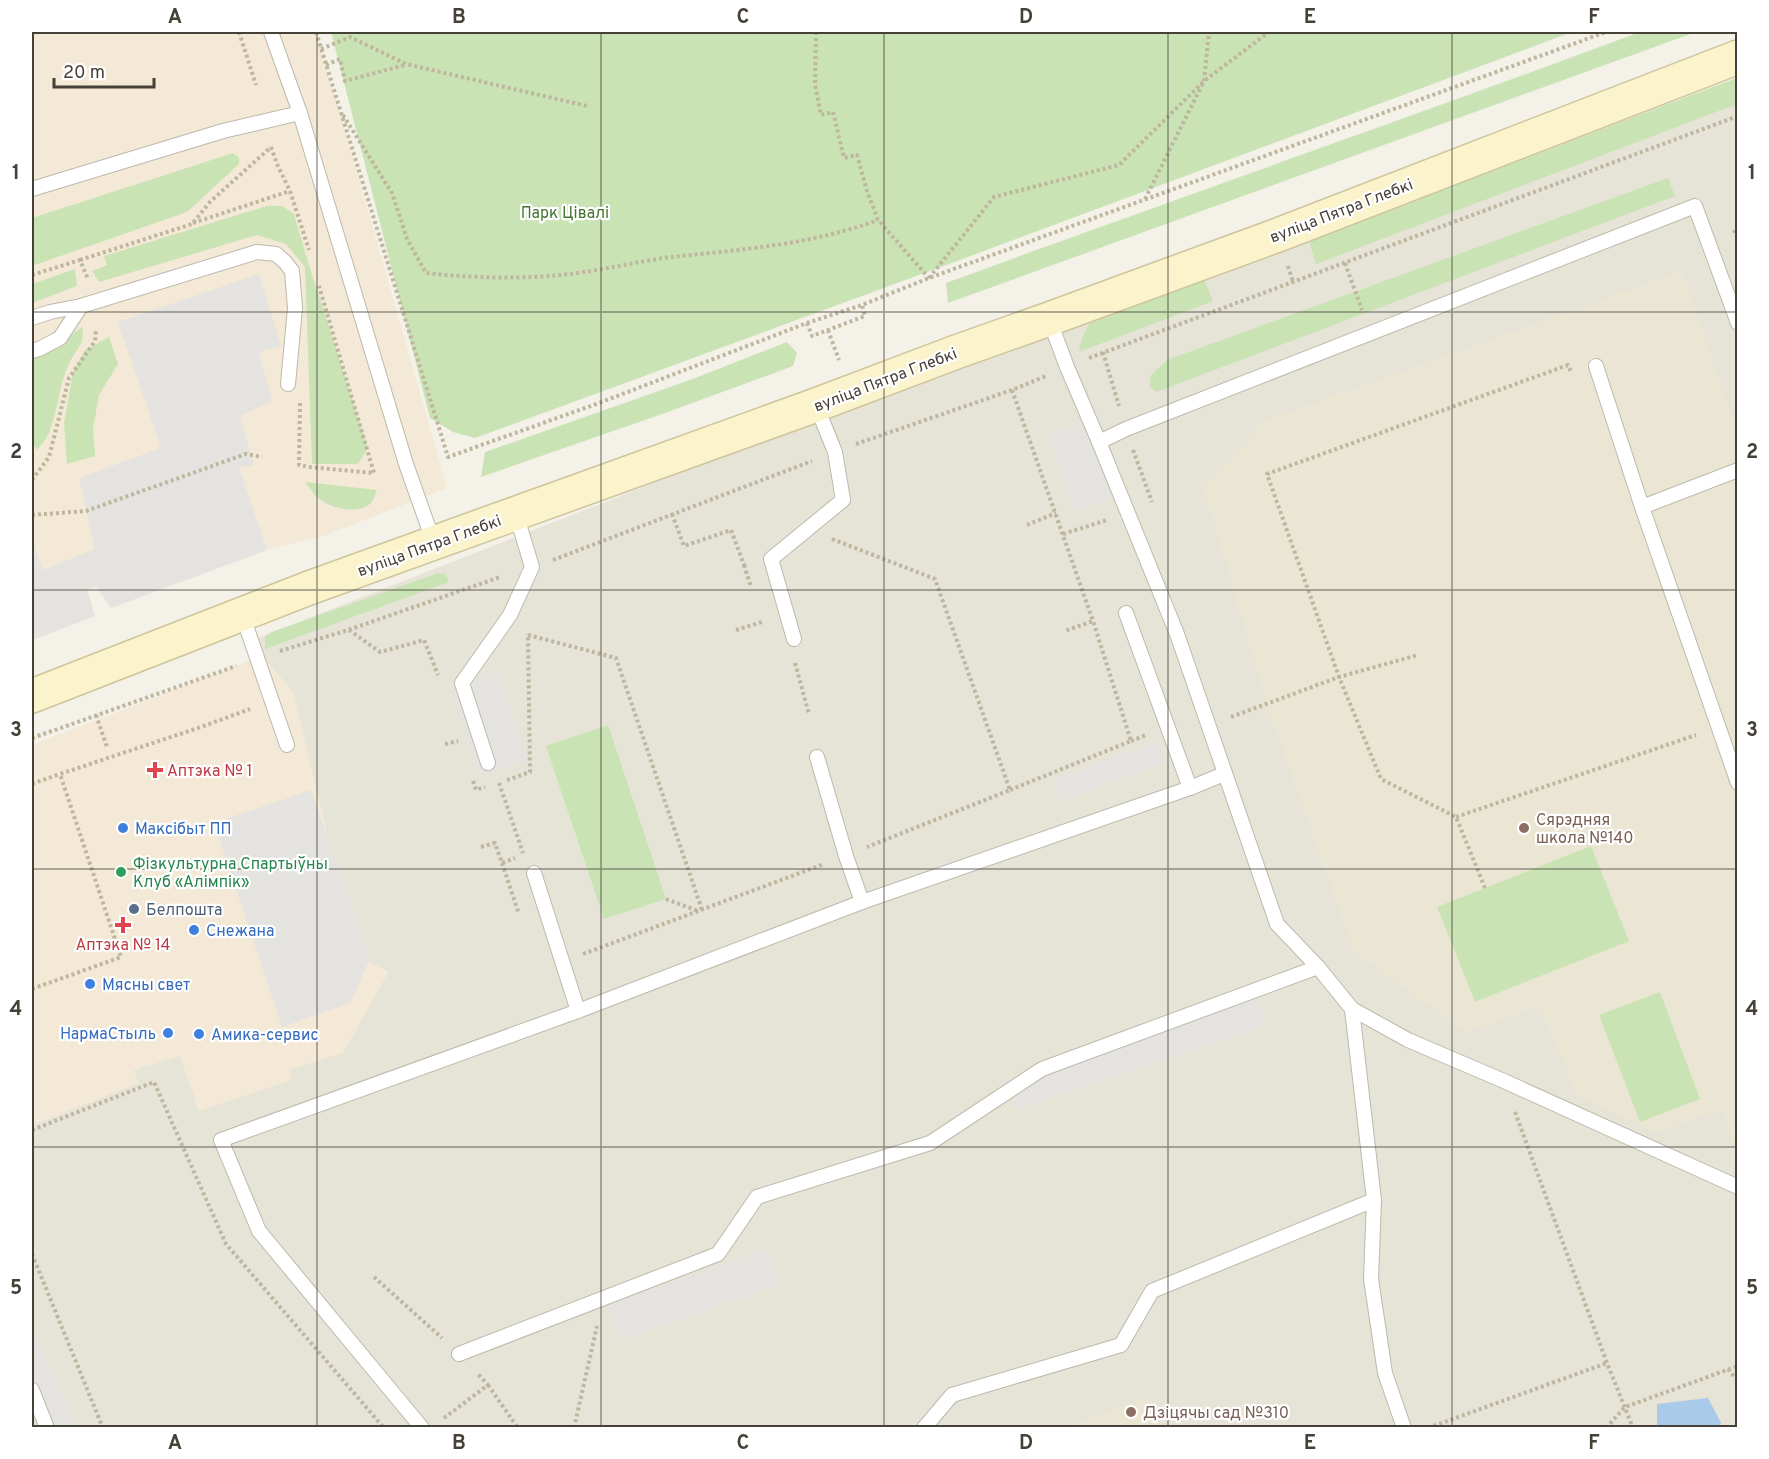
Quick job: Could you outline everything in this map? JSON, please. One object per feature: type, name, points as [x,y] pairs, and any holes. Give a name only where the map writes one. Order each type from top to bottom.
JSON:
[{"type":"main road","name":"вуліца Пятра Глебкі","points":[[32,696],[434,543],[1278,235],[1737,57]]},
{"type":"lane","points":[[271,32],[300,113],[406,464],[434,543]]},
{"type":"lane","points":[[32,189],[224,131],[300,113]]},
{"type":"lane","points":[[1099,442],[1137,425],[1695,206],[1737,323]]},
{"type":"lane","points":[[32,318],[81,306],[257,252],[276,254],[292,271],[293,281],[295,308],[288,384]]},
{"type":"lane","points":[[32,351],[60,338],[81,306]]},
{"type":"lane","points":[[1049,319],[1177,634],[1277,924],[1318,967],[1352,1009],[1408,1040],[1737,1187]]},
{"type":"lane","points":[[1596,366],[1737,783]]},
{"type":"lane","points":[[793,646],[771,559],[843,500],[835,452],[816,405]]},
{"type":"lane","points":[[1642,507],[1737,470]]},
{"type":"lane","points":[[488,763],[462,682],[510,615],[532,567],[516,514]]},
{"type":"lane","points":[[1126,613],[1190,788]]},
{"type":"lane","points":[[242,615],[287,745]]},
{"type":"lane","points":[[817,757],[862,902]]},
{"type":"lane","points":[[422,1428],[259,1231],[221,1140],[578,1011],[862,902],[1190,788],[1224,774]]},
{"type":"lane","points":[[534,873],[578,1011]]},
{"type":"lane","points":[[459,1354],[718,1254],[756,1197],[930,1143],[1042,1069],[1318,967]]},
{"type":"lane","points":[[1352,1009],[1374,1200],[1371,1279],[1385,1373],[1404,1428]]},
{"type":"lane","points":[[924,1428],[952,1395],[1121,1345],[1152,1291],[1374,1200]]},
{"type":"lane","points":[[32,1390],[47,1428]]},
{"type":"path","points":[[239,32],[256,85]]},
{"type":"path","points":[[316,32],[448,457],[600,403],[1144,199],[1606,32]]},
{"type":"path","points":[[816,32],[815,84],[821,115],[833,112],[844,158],[857,155],[878,220],[929,278]]},
{"type":"path","points":[[1144,199],[1204,81],[1209,32]]},
{"type":"path","points":[[929,278],[994,197],[1119,165],[1204,81],[1269,32]]},
{"type":"path","points":[[321,49],[351,34],[406,64],[587,106]]},
{"type":"path","points":[[326,65],[340,59],[345,81],[406,64]]},
{"type":"path","points":[[339,109],[392,194],[407,239],[426,273],[516,278],[576,273],[669,258],[752,249],[851,230],[878,220]]},
{"type":"path","points":[[32,738],[257,658],[348,630],[561,558],[835,452],[1012,390],[1103,352],[1737,116]]},
{"type":"path","points":[[192,224],[210,202],[271,147],[290,191],[311,258]]},
{"type":"path","points":[[80,260],[290,191]]},
{"type":"path","points":[[1734,230],[1737,240]]},
{"type":"path","points":[[1345,263],[1371,333]]},
{"type":"path","points":[[300,396],[299,465],[374,472],[318,280]]},
{"type":"path","points":[[807,324],[812,336],[865,316],[862,305]]},
{"type":"path","points":[[1485,888],[1456,817],[1381,779],[1339,677],[1267,474],[1568,365],[1572,376]]},
{"type":"path","points":[[562,961],[846,856],[1131,741],[1094,621],[1012,390]]},
{"type":"path","points":[[32,515],[86,512],[246,454],[262,457]]},
{"type":"path","points":[[1027,525],[1056,513]]},
{"type":"path","points":[[672,514],[684,546],[708,537]]},
{"type":"path","points":[[831,538],[934,579],[1010,790]]},
{"type":"path","points":[[557,568],[561,558]]},
{"type":"path","points":[[744,565],[751,588]]},
{"type":"path","points":[[736,630],[762,622],[759,611]]},
{"type":"path","points":[[1065,631],[1094,621]]},
{"type":"path","points":[[481,847],[495,843],[502,863],[523,855],[499,782],[530,772],[528,635],[532,626]]},
{"type":"path","points":[[348,630],[380,651],[424,640],[439,678]]},
{"type":"path","points":[[528,635],[616,658],[701,910]]},
{"type":"path","points":[[793,646],[809,714]]},
{"type":"path","points":[[1230,717],[1339,677],[1418,655]]},
{"type":"path","points":[[32,784],[201,728],[250,708]]},
{"type":"path","points":[[96,715],[107,747]]},
{"type":"path","points":[[1456,817],[1701,734]]},
{"type":"path","points":[[32,988],[121,957],[60,774]]},
{"type":"path","points":[[666,899],[701,910]]},
{"type":"path","points":[[1504,1081],[1606,1363],[1633,1428]]},
{"type":"path","points":[[32,1130],[154,1082]]},
{"type":"path","points":[[32,1254],[103,1428]]},
{"type":"path","points":[[374,1277],[459,1354],[488,1385],[518,1428]]},
{"type":"path","points":[[574,1428],[603,1299]]},
{"type":"path","points":[[1428,1428],[1606,1363]]},
{"type":"path","points":[[1606,1428],[1625,1407],[1737,1366]]},
{"type":"path","points":[[1728,1369],[1737,1381]]},
{"type":"path","points":[[448,1415],[488,1385]]},
{"type":"shaded area","points":[[32,32],[315,32],[447,488],[323,536],[267,550],[111,608],[96,586],[87,590],[95,616],[32,640]]},
{"type":"shaded area","points":[[1737,78],[1737,1427],[63,1427],[32,1352],[32,1125],[138,1083],[133,1070],[180,1055],[292,1080],[289,1070],[388,972],[357,957],[250,641],[994,350]]},
{"type":"shaded area","name":"Сярэдняя школа №140","points":[[1682,271],[1737,433],[1737,1152],[1721,1109],[1657,1133],[1577,1094],[1540,1006],[1466,1032],[1354,952],[1267,704],[1204,488],[1264,421]]},
{"type":"shaded area","points":[[259,274],[281,346],[259,352],[272,401],[240,416],[254,465],[239,468],[267,550],[111,608],[96,586],[87,590],[95,616],[32,640],[32,541],[43,570],[95,549],[79,478],[161,448],[118,322]]},
{"type":"shaded area","points":[[1087,423],[1112,498],[1073,511],[1050,435]]},
{"type":"shaded area","points":[[250,641],[293,692],[357,957],[388,973],[343,1053],[289,1070],[292,1080],[199,1111],[180,1056],[134,1070],[138,1083],[32,1125],[32,745],[257,658]]},
{"type":"shaded area","points":[[497,670],[527,759],[479,775],[450,686]]},
{"type":"shaded area","points":[[1157,741],[1165,762],[1061,801],[1053,780]]},
{"type":"shaded area","points":[[311,790],[370,959],[350,1003],[282,1027],[214,823]]},
{"type":"shaded area","points":[[1256,997],[1266,1025],[1017,1110],[1007,1082]]},
{"type":"shaded area","points":[[767,1249],[780,1284],[620,1341],[607,1305]]},
{"type":"shaded area","points":[[32,1328],[76,1427],[33,1427]]},
{"type":"shaded area","name":"Дзіцячы сад №310","points":[[1148,1397],[1160,1427],[1066,1427]]},
{"type":"green space","name":"Парк Цівалі","points":[[331,32],[1572,32],[475,438],[453,432],[430,418]]},
{"type":"green space","points":[[1640,32],[1696,32],[948,303],[946,283]]},
{"type":"green space","points":[[1737,78],[1737,104],[1316,264],[1309,241]]},
{"type":"green space","points":[[233,153],[239,158],[239,164],[187,212],[32,266],[32,218]]},
{"type":"green space","points":[[1668,178],[1675,196],[1156,392],[1149,386],[1151,375],[1167,360]]},
{"type":"green space","points":[[267,206],[282,206],[294,214],[368,448],[358,464],[312,464],[305,267],[286,244],[257,235],[99,282],[92,271],[107,265],[104,256]]},
{"type":"green space","points":[[75,269],[77,286],[32,303],[32,284]]},
{"type":"green space","points":[[1202,275],[1213,301],[1079,352],[1085,332],[1096,314]]},
{"type":"green space","points":[[82,327],[81,343],[65,374],[49,433],[37,450],[32,443],[32,357],[55,348]]},
{"type":"green space","points":[[109,337],[118,364],[99,395],[93,429],[95,456],[67,464],[64,423],[73,372],[85,350]]},
{"type":"green space","points":[[787,342],[797,353],[793,366],[481,477],[485,452],[690,380]]},
{"type":"green space","points":[[305,482],[377,490],[372,502],[366,507],[353,510],[332,506],[321,500]]},
{"type":"green space","points":[[438,573],[445,574],[449,582],[265,649],[265,637],[272,632]]},
{"type":"green space","points":[[608,725],[666,899],[604,919],[546,746]]},
{"type":"green space","points":[[1591,846],[1629,941],[1475,1002],[1437,907]]},
{"type":"green space","points":[[1660,992],[1700,1099],[1640,1122],[1599,1015]]},
{"type":"water","points":[[1708,1398],[1721,1423],[1719,1427],[1657,1427],[1657,1404]]},
{"type":"place","name":"Аптэка № 1","points":[[155,770]]},
{"type":"place","name":"Максібыт ПП","points":[[123,828]]},
{"type":"place","name":"Сярэдняя школа №140","points":[[1524,828]]},
{"type":"place","name":"Фізкультурна Спартыўны Клуб «Алімпік»","points":[[121,872]]},
{"type":"place","name":"Белпошта","points":[[134,909]]},
{"type":"place","name":"Аптэка № 14","points":[[123,925]]},
{"type":"place","name":"Снежана","points":[[194,930]]},
{"type":"place","name":"Мясны свет","points":[[90,984]]},
{"type":"place","name":"НармаСтыль","points":[[168,1033]]},
{"type":"place","name":"Амика-сервис","points":[[199,1034]]},
{"type":"place","name":"Дзіцячы сад №310","points":[[1131,1412]]}]
